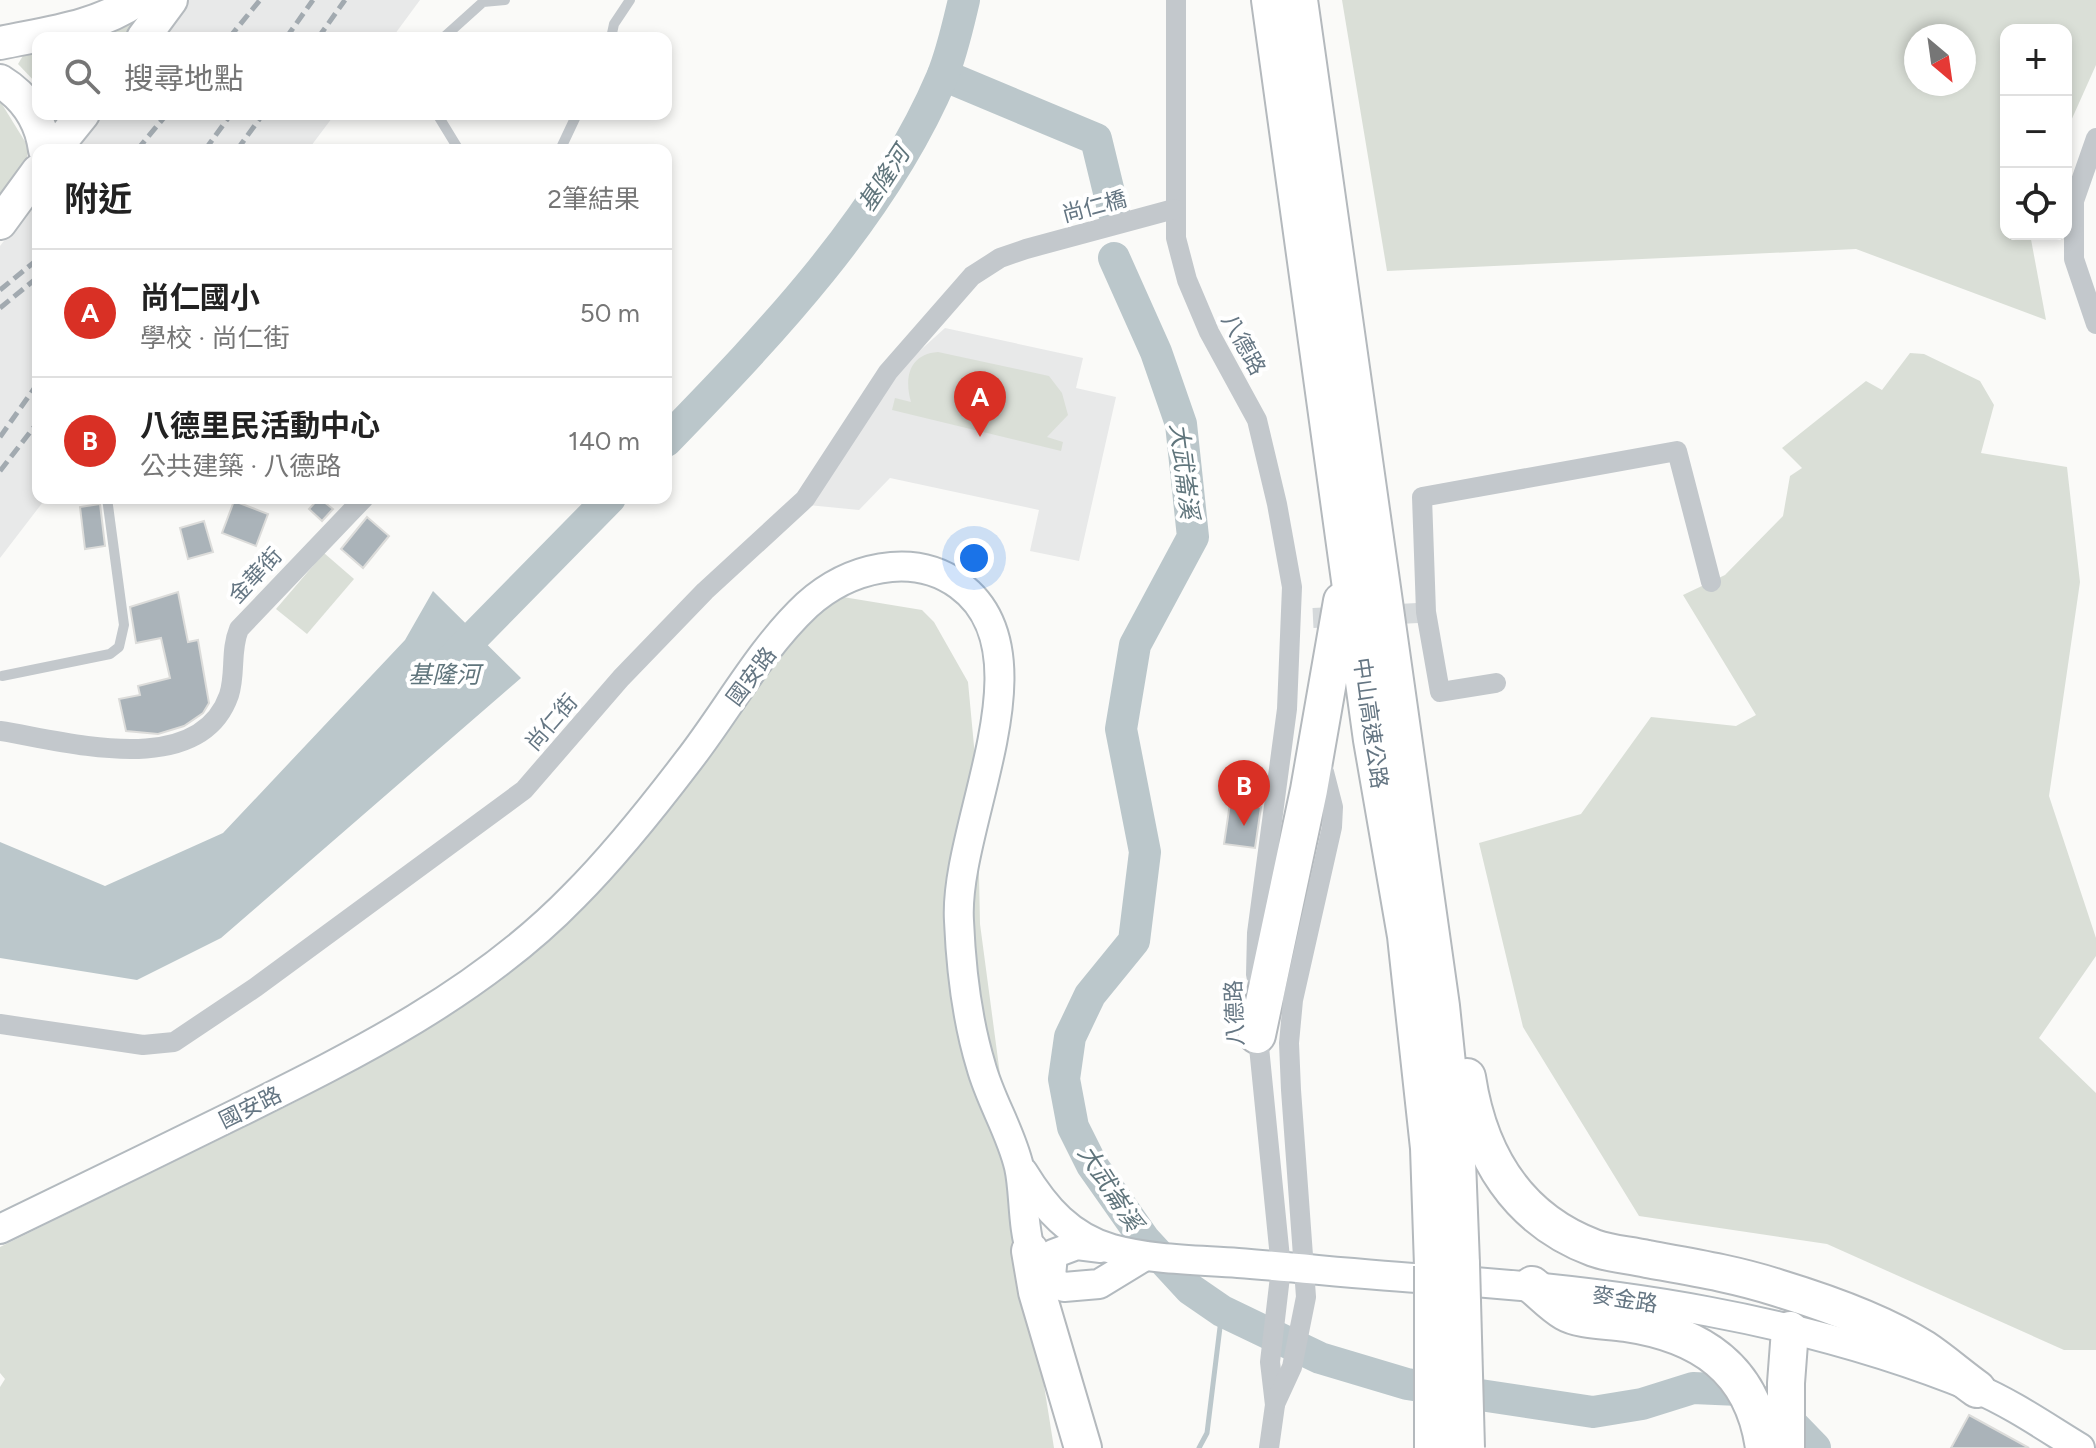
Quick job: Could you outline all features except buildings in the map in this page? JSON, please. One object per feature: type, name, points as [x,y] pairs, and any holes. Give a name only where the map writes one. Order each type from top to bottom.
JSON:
[{"type":"highway","name":"中山高速公路","points":[[1270,0],[1372,740],[1406,936],[1429,1148],[1457,1266],[1433,1448]]},
{"type":"highway","name":"中山高速公路","points":[[1299,0],[1400,736],[1441,1006],[1457,1161],[1457,1266],[1466,1448]]},
{"type":"highway","points":[[1257,1035],[1309,790],[1349,564]]},
{"type":"highway","points":[[1400,736],[1436,864],[1471,1103],[1493,1163],[1521,1203],[1553,1227],[1595,1248],[1751,1281],[1837,1309],[1922,1347],[1977,1389]]},
{"type":"highway","points":[[1457,1266],[1484,1448]]},
{"type":"highway","points":[[1043,1271],[1083,1448]]},
{"type":"highway","points":[[1532,1285],[1567,1314],[1666,1329],[1687,1338],[1726,1366],[1752,1405],[1764,1448]]},
{"type":"highway","points":[[1786,1448],[1790,1330]]},
{"type":"main road","points":[[53,32],[117,14],[137,0]]},
{"type":"main road","points":[[147,32],[171,0]]},
{"type":"main road","points":[[0,43],[32,36]]},
{"type":"main road","points":[[0,81],[13,89],[32,110]]},
{"type":"main road","points":[[37,120],[44,144]]},
{"type":"main road","points":[[59,144],[78,120]]},
{"type":"main road","points":[[0,223],[32,179]]},
{"type":"street","name":"八德路","points":[[1171,1],[1176,238],[1187,280],[1209,332],[1246,396],[1264,445],[1292,587],[1303,618],[1287,709],[1257,933],[1257,1035],[1286,1278]]},
{"type":"street","points":[[2096,138],[2074,201],[2074,259],[2096,324]]},
{"type":"street","name":"尚仁橋","points":[[1026,249],[1174,209]]},
{"type":"street","name":"尚仁街","points":[[0,1024],[143,1045],[174,1042],[256,987],[511,799],[705,591],[805,499],[888,372],[972,276],[1000,258],[1026,249]]},
{"type":"street","points":[[1496,683],[1440,692],[1422,613],[1422,497],[1677,451],[1711,582]]},
{"type":"street","name":"金華街","points":[[0,731],[144,750],[195,736],[215,718],[229,694],[233,643],[239,629],[358,504]]},
{"type":"street","name":"國安路","points":[[0,1229],[367,1050],[457,992],[574,896],[686,765],[807,606],[846,578],[892,566],[931,567],[964,588],[990,624],[1000,658],[998,705],[961,866],[959,922],[969,1011],[980,1066],[1019,1164],[1043,1271]]},
{"type":"street","points":[[1287,709],[1301,733]]},
{"type":"street","points":[[1275,1405],[1292,1367],[1286,1278],[1289,1043],[1295,987],[1332,827],[1333,807],[1324,772]]},
{"type":"street","name":"麥金路","points":[[1019,1164],[1040,1200],[1063,1225],[1110,1248],[1286,1278],[1532,1285],[1790,1330],[1851,1346],[1977,1389],[2080,1448]]},
{"type":"street","points":[[1110,1248],[1077,1245],[1043,1271],[1064,1287],[1099,1284],[1145,1256]]},
{"type":"street","points":[[1269,1448],[1275,1405],[1270,1362],[1286,1278]]},
{"type":"lane","points":[[449,32],[483,1],[505,0]]},
{"type":"lane","points":[[612,32],[630,0]]},
{"type":"lane","points":[[441,120],[455,144]]},
{"type":"lane","points":[[563,144],[574,120]]},
{"type":"lane","points":[[2,676],[110,654],[119,647],[124,625],[108,504]]},
{"type":"shaded area","points":[[184,0],[420,0],[396,32],[164,32]]},
{"type":"shaded area","points":[[1342,0],[2096,0],[2096,65],[2072,119],[2072,24],[2000,24],[2000,240],[2031,240],[2046,320],[1856,249],[1387,271]]},
{"type":"shaded area","points":[[130,21],[133,31],[132,32],[103,32]]},
{"type":"shaded area","points":[[32,52],[32,79],[18,64],[24,54]]},
{"type":"shaded area","points":[[0,101],[29,148],[23,174],[0,205]]},
{"type":"shaded area","points":[[98,120],[330,120],[312,144],[80,144]]},
{"type":"shaded area","points":[[32,205],[32,504],[41,504],[0,558],[0,246]]},
{"type":"shaded area","points":[[945,328],[1083,358],[1076,388],[1116,397],[1079,561],[1030,551],[1039,510],[890,478],[859,510],[808,505],[895,373]]},
{"type":"shaded area","points":[[938,352],[1049,376],[1062,393],[1068,415],[1047,437],[1063,442],[1061,451],[892,410],[895,398],[911,402],[908,384],[915,362]]},
{"type":"shaded area","points":[[1910,353],[1924,354],[1980,381],[1994,405],[1981,453],[2067,467],[2080,582],[2049,796],[2096,938],[2096,956],[2039,1038],[2096,1093],[2096,1350],[2064,1350],[1827,1244],[1639,1216],[1523,1027],[1479,843],[1581,814],[1651,717],[1736,726],[1756,715],[1683,595],[1725,575],[1783,516],[1790,476],[1802,468],[1782,448],[1866,381],[1882,390]]},
{"type":"shaded area","points":[[324,553],[354,579],[307,634],[276,609]]},
{"type":"shaded area","points":[[843,597],[922,610],[934,622],[968,682],[977,778],[980,924],[1028,1285],[1054,1448],[0,1448],[0,1387],[5,1379],[0,1373],[0,1247],[295,1102],[423,1030],[564,924],[784,635]]},
{"type":"water","name":"基隆河","points":[[433,591],[521,678],[221,938],[137,980],[0,958],[0,842],[105,886],[223,833],[405,640]]},
{"type":"waterway","name":"基隆河","points":[[672,435],[745,359],[821,271],[889,177],[942,77],[964,0]]},
{"type":"waterway","name":"大武崙溪","points":[[943,75],[1096,139],[1114,213]]},
{"type":"waterway","name":"大武崙溪","points":[[1114,258],[1156,352],[1181,424],[1193,537],[1135,645],[1121,729],[1145,852],[1134,941],[1090,995],[1070,1037],[1064,1079],[1073,1127],[1092,1165],[1144,1239],[1190,1289],[1222,1311],[1320,1358],[1407,1384],[1593,1412],[1642,1404],[1693,1388],[1739,1390],[1782,1414],[1815,1448]]},
{"type":"waterway","name":"基隆河","points":[[447,664],[604,504]]},
{"type":"waterway","points":[[1199,1448],[1207,1433],[1222,1311]]},
{"type":"tunnel","points":[[1313,618],[1418,613]]},
{"type":"railway","points":[[234,32],[260,0]]},
{"type":"railway","points":[[290,32],[313,0]]},
{"type":"railway","points":[[322,32],[345,0]]},
{"type":"railway","points":[[142,144],[162,120]]},
{"type":"railway","points":[[209,144],[227,120]]},
{"type":"railway","points":[[241,144],[259,120]]},
{"type":"railway","points":[[0,290],[32,264]]},
{"type":"railway","points":[[0,308],[32,282]]},
{"type":"railway","points":[[0,437],[32,392]]},
{"type":"railway","points":[[0,471],[32,430]]},
{"type":"place","name":"尚仁國小","points":[[980,437]]},
{"type":"place","name":"八德里民活動中心","points":[[1244,826]]}]
